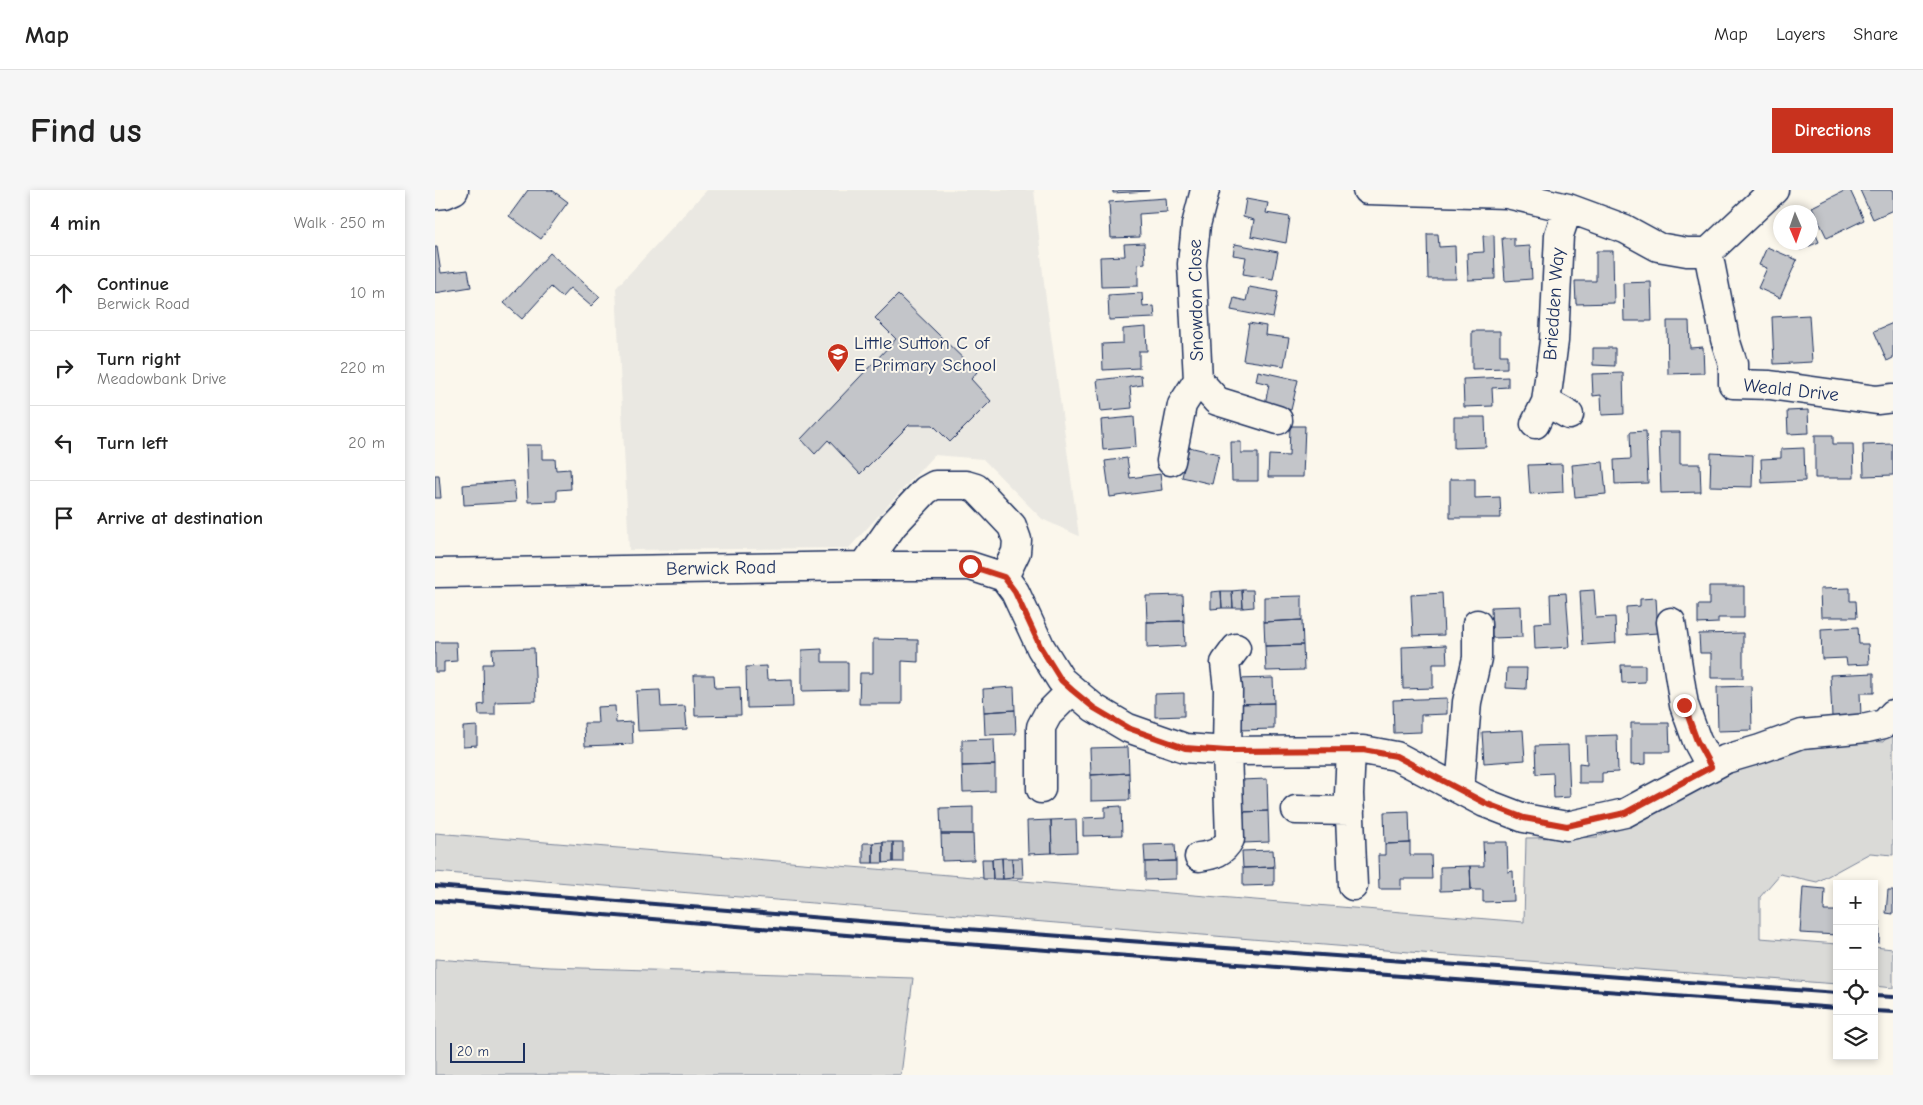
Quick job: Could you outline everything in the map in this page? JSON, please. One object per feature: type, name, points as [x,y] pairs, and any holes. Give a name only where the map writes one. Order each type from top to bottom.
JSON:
[{"type":"street","points":[[435,195],[445,194],[454,190]]},
{"type":"street","name":"Snowdon Close","points":[[1171,461],[1182,405],[1198,380],[1192,264],[1196,226],[1205,190]]},
{"type":"street","points":[[1367,190],[1437,190],[1507,194],[1568,208],[1625,229],[1658,247],[1687,252],[1708,252],[1774,190]]},
{"type":"street","name":"Briedden Way","points":[[1550,414],[1559,235],[1568,208]]},
{"type":"street","name":"Weald Drive","points":[[1708,252],[1725,339],[1733,364],[1733,384],[1770,385],[1877,400],[1893,398]]},
{"type":"street","name":"Snowdon Close","points":[[1198,380],[1217,402],[1277,420]]},
{"type":"street","points":[[865,566],[893,525],[926,490],[935,485],[966,485],[976,488],[1012,526],[1017,540],[1016,552],[1004,577],[1015,592],[1041,648],[1061,680],[1094,708],[1128,728],[1185,748],[1227,751],[1363,750],[1396,756],[1485,803],[1524,818],[1567,826],[1625,813],[1719,763],[1802,734],[1867,728],[1884,724],[1893,714]]},
{"type":"street","name":"Berwick Road","points":[[435,573],[970,566],[1004,577]]},
{"type":"street","points":[[1671,622],[1684,705],[1697,741],[1719,763]]},
{"type":"street","points":[[1460,790],[1467,702],[1477,658],[1477,624]]},
{"type":"street","points":[[1199,857],[1212,856],[1225,849],[1230,839],[1227,751],[1228,689],[1225,663],[1236,648]]},
{"type":"street","points":[[1041,789],[1041,726],[1048,714],[1072,690]]},
{"type":"street","points":[[1351,750],[1349,794],[1353,886]]},
{"type":"street","points":[[1296,810],[1350,811]]},
{"type":"shaded area","name":"Little Sutton C of E Primary School","points":[[707,190],[1034,190],[1045,292],[1079,536],[1042,519],[983,459],[934,455],[849,548],[629,550],[616,288]]},
{"type":"shaded area","points":[[1893,729],[1893,855],[1870,853],[1817,882],[1780,874],[1760,897],[1760,938],[1833,944],[1833,984],[1434,954],[435,872],[435,833],[1524,922],[1526,838],[1597,837],[1744,767],[1827,738],[1883,742]]},
{"type":"shaded area","points":[[1878,947],[1893,949],[1893,988],[1878,986]]},
{"type":"shaded area","points":[[435,959],[549,967],[913,978],[901,1075],[435,1075]]},
{"type":"building","points":[[528,190],[552,190],[568,202],[541,239],[509,216]]},
{"type":"building","points":[[1113,190],[1149,190],[1149,191],[1113,193]]},
{"type":"building","points":[[1846,190],[1850,190],[1864,220],[1827,238],[1818,219],[1818,205],[1816,205]]},
{"type":"building","points":[[1860,190],[1893,190],[1893,210],[1873,219]]},
{"type":"building","points":[[1166,198],[1167,212],[1139,214],[1140,237],[1111,238],[1109,202]]},
{"type":"building","points":[[1246,199],[1268,203],[1266,213],[1290,217],[1286,243],[1251,236],[1254,220],[1243,217]]},
{"type":"building","points":[[1427,234],[1438,234],[1439,247],[1455,246],[1456,279],[1428,279]]},
{"type":"building","points":[[1494,235],[1495,279],[1468,280],[1467,253],[1484,252],[1483,236]]},
{"type":"building","points":[[1502,238],[1514,238],[1514,247],[1530,246],[1532,279],[1505,281]]},
{"type":"building","points":[[1144,243],[1145,263],[1138,264],[1138,286],[1101,287],[1100,257],[1125,256],[1124,244]]},
{"type":"building","points":[[1235,244],[1278,252],[1273,279],[1243,274],[1246,257],[1233,255]]},
{"type":"building","points":[[435,247],[437,247],[441,273],[468,270],[471,287],[435,293]]},
{"type":"building","points":[[1767,247],[1797,260],[1780,298],[1758,288],[1767,268],[1759,265]]},
{"type":"building","points":[[1596,251],[1613,251],[1614,303],[1576,304],[1575,281],[1596,281]]},
{"type":"building","points":[[550,253],[600,297],[591,306],[570,288],[562,297],[551,287],[522,319],[504,303]]},
{"type":"building","points":[[1651,282],[1652,321],[1624,321],[1623,283]]},
{"type":"building","points":[[1249,287],[1278,292],[1273,318],[1231,310],[1234,298],[1246,301]]},
{"type":"building","points":[[1142,293],[1143,307],[1154,306],[1155,318],[1109,320],[1108,295]]},
{"type":"building","points":[[898,295],[977,372],[971,379],[991,401],[950,442],[933,425],[909,425],[860,474],[828,440],[815,454],[801,439],[896,339],[875,318]]},
{"type":"building","points":[[1809,315],[1812,362],[1774,364],[1772,317]]},
{"type":"building","points":[[1667,321],[1689,321],[1690,348],[1703,347],[1704,373],[1668,374]]},
{"type":"building","points":[[1249,323],[1266,326],[1265,335],[1289,338],[1284,366],[1243,360]]},
{"type":"building","points":[[1893,323],[1893,358],[1887,361],[1874,331]]},
{"type":"building","points":[[1146,327],[1147,351],[1139,351],[1139,368],[1103,370],[1102,344],[1123,343],[1123,329]]},
{"type":"building","points":[[1472,331],[1500,331],[1500,355],[1507,355],[1507,368],[1472,369]]},
{"type":"building","points":[[1593,348],[1615,348],[1615,366],[1593,365]]},
{"type":"building","points":[[1258,371],[1298,380],[1291,410],[1265,404],[1269,384],[1256,381]]},
{"type":"building","points":[[1623,373],[1624,414],[1602,415],[1601,395],[1593,396],[1592,374]]},
{"type":"building","points":[[1141,375],[1142,385],[1130,387],[1132,408],[1101,411],[1097,380]]},
{"type":"building","points":[[1508,377],[1508,387],[1492,388],[1493,406],[1464,407],[1463,379]]},
{"type":"building","points":[[1808,410],[1809,433],[1788,434],[1787,411]]},
{"type":"building","points":[[1134,417],[1136,447],[1103,450],[1101,420]]},
{"type":"building","points":[[1454,417],[1485,417],[1486,447],[1454,448]]},
{"type":"building","points":[[1290,426],[1305,426],[1303,477],[1268,477],[1269,455],[1289,456]]},
{"type":"building","points":[[1646,431],[1648,483],[1615,484],[1614,460],[1631,459],[1630,432]]},
{"type":"building","points":[[1659,432],[1680,432],[1680,464],[1700,464],[1701,492],[1661,493]]},
{"type":"building","points":[[1815,435],[1833,435],[1833,444],[1853,444],[1854,478],[1815,478]]},
{"type":"building","points":[[1231,442],[1241,442],[1241,453],[1258,453],[1258,481],[1232,481]]},
{"type":"building","points":[[1893,444],[1893,475],[1864,476],[1863,445]]},
{"type":"building","points":[[526,445],[542,445],[542,459],[555,459],[556,470],[570,469],[571,489],[557,490],[557,501],[528,502]]},
{"type":"building","points":[[1189,447],[1219,454],[1212,484],[1182,477]]},
{"type":"building","points":[[1804,448],[1805,481],[1762,483],[1761,459],[1781,458],[1781,449]]},
{"type":"building","points":[[1711,453],[1753,455],[1752,487],[1710,486]]},
{"type":"building","points":[[1127,458],[1130,478],[1160,474],[1162,490],[1110,497],[1105,461]]},
{"type":"building","points":[[1603,462],[1606,494],[1575,497],[1572,465]]},
{"type":"building","points":[[1562,464],[1563,492],[1530,494],[1528,465]]},
{"type":"building","points":[[435,475],[439,475],[441,498],[435,498]]},
{"type":"building","points":[[1450,479],[1475,479],[1475,498],[1500,497],[1501,518],[1450,518]]},
{"type":"building","points":[[514,481],[516,502],[464,505],[463,485]]},
{"type":"building","points":[[1709,586],[1744,586],[1744,618],[1718,618],[1718,623],[1698,624],[1698,605],[1709,605]]},
{"type":"building","points":[[1850,588],[1850,601],[1856,601],[1857,617],[1821,617],[1820,589]]},
{"type":"building","points":[[1242,590],[1253,590],[1254,607],[1243,608]]},
{"type":"building","points":[[1242,590],[1243,608],[1233,608],[1232,591]]},
{"type":"building","points":[[1594,590],[1596,618],[1615,617],[1616,643],[1583,645],[1580,591]]},
{"type":"building","points":[[1221,591],[1222,608],[1211,609],[1211,592]]},
{"type":"building","points":[[1221,591],[1232,591],[1233,608],[1222,608]]},
{"type":"building","points":[[1442,593],[1444,635],[1413,636],[1411,595]]},
{"type":"building","points":[[1566,593],[1570,647],[1535,649],[1534,623],[1551,622],[1550,594]]},
{"type":"building","points":[[1183,595],[1184,621],[1147,622],[1146,596]]},
{"type":"building","points":[[1302,596],[1302,620],[1264,622],[1264,597]]},
{"type":"building","points":[[1656,598],[1658,633],[1627,635],[1626,607],[1640,606],[1640,599]]},
{"type":"building","points":[[1521,606],[1522,637],[1492,638],[1491,607]]},
{"type":"building","points":[[1302,620],[1303,645],[1265,646],[1264,622]]},
{"type":"building","points":[[1184,621],[1185,646],[1147,648],[1147,622]]},
{"type":"building","points":[[1858,627],[1859,644],[1868,644],[1869,664],[1847,665],[1846,658],[1822,659],[1821,629]]},
{"type":"building","points":[[1743,633],[1743,678],[1711,678],[1711,653],[1700,653],[1699,634]]},
{"type":"building","points":[[873,639],[918,640],[918,662],[902,661],[902,704],[859,704],[860,673],[873,673]]},
{"type":"building","points":[[435,642],[456,642],[457,661],[444,662],[444,672],[435,672]]},
{"type":"building","points":[[1303,645],[1304,670],[1266,671],[1265,646]]},
{"type":"building","points":[[1446,645],[1447,664],[1433,664],[1433,688],[1403,689],[1402,647]]},
{"type":"building","points":[[534,648],[536,701],[495,702],[495,715],[479,715],[478,705],[484,704],[483,664],[493,664],[492,649]]},
{"type":"building","points":[[822,649],[822,662],[848,662],[848,690],[802,691],[802,650]]},
{"type":"building","points":[[1621,665],[1645,665],[1645,682],[1622,683]]},
{"type":"building","points":[[766,666],[767,680],[792,679],[793,707],[747,708],[746,667]]},
{"type":"building","points":[[1507,668],[1527,668],[1526,689],[1506,688]]},
{"type":"building","points":[[1874,673],[1874,693],[1860,693],[1861,716],[1832,717],[1830,675]]},
{"type":"building","points":[[694,675],[714,675],[715,688],[740,687],[741,715],[695,716]]},
{"type":"building","points":[[1273,678],[1274,703],[1237,704],[1236,679]]},
{"type":"building","points":[[1751,686],[1752,730],[1718,731],[1717,687]]},
{"type":"building","points":[[1014,687],[1015,710],[984,712],[983,689]]},
{"type":"building","points":[[660,690],[661,707],[685,706],[687,729],[638,731],[636,691]]},
{"type":"building","points":[[1184,693],[1184,716],[1155,717],[1155,694]]},
{"type":"building","points":[[1447,698],[1447,714],[1421,715],[1421,732],[1394,733],[1393,700]]},
{"type":"building","points":[[1274,703],[1274,729],[1238,730],[1237,704]]},
{"type":"building","points":[[615,706],[616,723],[632,722],[633,744],[585,746],[584,723],[598,723],[597,707]]},
{"type":"building","points":[[1015,710],[1016,734],[985,735],[984,712]]},
{"type":"building","points":[[1631,723],[1669,723],[1670,752],[1646,752],[1646,764],[1631,765]]},
{"type":"building","points":[[477,726],[477,745],[463,746],[463,727]]},
{"type":"building","points":[[1523,730],[1525,760],[1484,763],[1482,732]]},
{"type":"building","points":[[1617,735],[1618,772],[1602,773],[1602,783],[1579,783],[1579,763],[1587,764],[1586,736]]},
{"type":"building","points":[[994,739],[995,765],[962,766],[962,740]]},
{"type":"building","points":[[1568,745],[1570,797],[1554,798],[1553,773],[1536,774],[1535,746]]},
{"type":"building","points":[[1128,747],[1129,773],[1091,775],[1090,748]]},
{"type":"building","points":[[995,765],[995,791],[963,792],[962,766]]},
{"type":"building","points":[[1129,773],[1130,800],[1091,801],[1091,775]]},
{"type":"building","points":[[1267,779],[1268,811],[1242,812],[1240,780]]},
{"type":"building","points":[[1121,806],[1122,835],[1083,836],[1083,818],[1105,817],[1105,807]]},
{"type":"building","points":[[973,807],[973,834],[941,834],[940,808]]},
{"type":"building","points":[[1268,811],[1269,842],[1243,843],[1242,812]]},
{"type":"building","points":[[1409,811],[1410,843],[1385,844],[1384,812]]},
{"type":"building","points":[[1076,819],[1077,852],[1052,853],[1051,820]]},
{"type":"building","points":[[1051,820],[1052,853],[1028,854],[1027,821]]},
{"type":"building","points":[[941,834],[973,834],[974,860],[942,861]]},
{"type":"building","points":[[883,842],[883,863],[873,863],[873,843]]},
{"type":"building","points":[[883,842],[893,842],[893,862],[883,863]]},
{"type":"building","points":[[893,842],[903,842],[903,862],[893,862]]},
{"type":"building","points":[[1483,842],[1507,842],[1508,872],[1513,871],[1514,901],[1483,902],[1483,890],[1471,890],[1470,866],[1484,866]]},
{"type":"building","points":[[863,843],[873,843],[873,863],[863,863]]},
{"type":"building","points":[[1410,843],[1410,855],[1431,855],[1432,879],[1401,879],[1401,889],[1379,889],[1378,855],[1385,855],[1385,844]]},
{"type":"building","points":[[1175,844],[1176,861],[1145,862],[1144,845]]},
{"type":"building","points":[[1273,850],[1274,867],[1243,868],[1242,851]]},
{"type":"building","points":[[1002,858],[1012,858],[1013,878],[1003,879]]},
{"type":"building","points":[[1002,858],[1003,879],[993,879],[992,859]]},
{"type":"building","points":[[1012,858],[1022,858],[1023,878],[1013,878]]},
{"type":"building","points":[[982,859],[992,859],[993,879],[983,879]]},
{"type":"building","points":[[1176,861],[1176,879],[1145,880],[1145,862]]},
{"type":"building","points":[[1470,866],[1471,890],[1440,891],[1440,867]]},
{"type":"building","points":[[1274,867],[1274,885],[1243,886],[1243,868]]},
{"type":"building","points":[[1803,887],[1825,889],[1824,911],[1833,911],[1833,935],[1800,933]]},
{"type":"building","points":[[1888,890],[1893,890],[1893,914],[1886,913]]},
{"type":"building","points":[[1878,921],[1880,921],[1878,943]]},
{"type":"railway","points":[[435,886],[872,922],[1833,993]]},
{"type":"railway","points":[[435,901],[871,937],[1833,1008]]},
{"type":"railway","points":[[1878,996],[1893,997]]},
{"type":"railway","points":[[1878,1011],[1893,1012]]},
{"type":"place","name":"Little Sutton C of E Primary School","points":[[838,373]]},
{"type":"route","points":[[970,566],[1004,577],[1015,592],[1041,648],[1061,680],[1094,708],[1128,728],[1185,748],[1227,751],[1363,750],[1396,756],[1485,803],[1524,818],[1567,826],[1625,813],[1711,767],[1697,741],[1684,705]]}]
